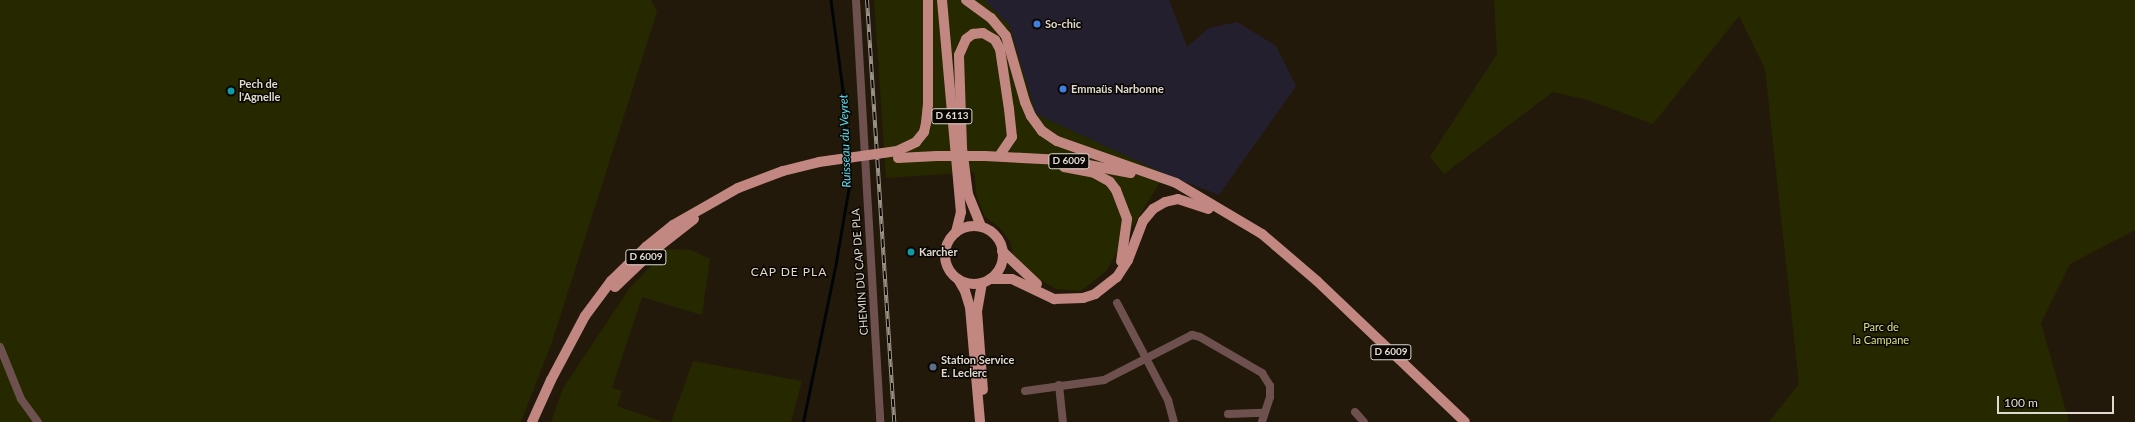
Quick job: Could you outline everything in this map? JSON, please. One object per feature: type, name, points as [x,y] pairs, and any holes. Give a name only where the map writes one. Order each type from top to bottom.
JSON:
[{"type":"main road","points":[[897,155],[916,142],[924,132],[926,123],[928,105],[928,0]]},
{"type":"main road","name":"D 6113","points":[[942,0],[959,186],[961,221],[956,232]]},
{"type":"main road","name":"D 6113","points":[[949,0],[962,146],[968,194],[981,227]]},
{"type":"main road","points":[[966,0],[991,18],[1006,36],[1025,102],[1031,116],[1042,131],[1058,141],[1176,183],[1200,198]]},
{"type":"main road","points":[[962,146],[958,55],[966,38],[973,34],[983,33],[995,40],[1000,49],[1009,109],[1012,136],[999,156],[1084,170],[1101,176],[1110,182],[1121,198],[1127,219],[1125,251],[1117,277]]},
{"type":"main road","name":"D 6009","points":[[532,422],[571,339],[601,294],[625,266],[668,229],[696,210],[738,188],[783,171],[820,164],[897,155],[999,156],[1055,159],[1109,167],[1152,178],[1200,198],[1262,234],[1317,281],[1465,422]]},
{"type":"main road","name":"D 6009","points":[[539,422],[578,340],[606,299],[630,272],[677,231],[720,204],[757,186],[820,164]]},
{"type":"main road","points":[[958,279],[970,283],[1012,279],[1044,296],[1063,299],[1079,299],[1095,294],[1117,277],[1128,260],[1143,221],[1153,209],[1165,202],[1178,199],[1195,203],[1243,229],[1317,281]]},
{"type":"main road","points":[[980,422],[970,308],[965,291],[958,279],[948,269],[945,253],[946,245],[956,232],[971,226],[981,227],[994,235],[1002,250],[1028,278],[1063,299]]},
{"type":"main road","points":[[985,422],[977,311],[986,281],[1000,266],[1002,250]]},
{"type":"street","name":"CHEMIN DU CAP DE PLA","points":[[856,0],[880,422]]},
{"type":"street","points":[[1117,303],[1168,400],[1174,422]]},
{"type":"street","points":[[1025,391],[1059,385],[1104,380],[1192,335],[1200,337],[1262,373],[1270,386],[1270,397],[1263,413],[1262,422]]},
{"type":"street","points":[[0,347],[21,399],[38,422]]},
{"type":"street","points":[[1059,385],[1063,422]]},
{"type":"street","points":[[1355,412],[1364,422]]},
{"type":"street","points":[[1228,414],[1263,413]]},
{"type":"shaded area","points":[[984,0],[1169,0],[1187,47],[1209,28],[1237,22],[1276,46],[1296,86],[1219,195],[1165,174],[1036,114],[1009,25]]},
{"type":"green space","points":[[0,0],[651,0],[657,12],[552,342],[521,422],[0,422]]},
{"type":"green space","points":[[874,0],[984,0],[1009,25],[1036,114],[1165,174],[1106,271],[1081,291],[1056,289],[1031,274],[1014,261],[1010,241],[999,227],[985,217],[977,198],[974,172],[886,178]]},
{"type":"green space","name":"Parc de la Campane","points":[[1494,0],[2135,0],[2135,230],[2070,264],[2041,323],[2069,422],[1769,422],[1799,384],[1765,69],[1739,16],[1653,124],[1588,100],[1553,92],[1444,174],[1430,157],[1497,54]]},
{"type":"green space","points":[[667,249],[691,250],[710,259],[702,315],[642,297],[612,388],[622,391],[617,406],[663,422],[551,422],[563,388],[629,289]]},
{"type":"green space","points":[[693,361],[802,381],[791,422],[671,422]]},
{"type":"waterway","name":"Ruisseau du Veyret","points":[[831,0],[843,90],[848,154]]},
{"type":"waterway","name":"Ruisseau du Veyret","points":[[803,422],[836,262],[849,186],[848,159]]},
{"type":"railway","points":[[867,0],[894,422]]},
{"type":"place","name":"So-chic","points":[[1037,24]]},
{"type":"place","name":"Emmaüs Narbonne","points":[[1063,89]]},
{"type":"place","name":"Pech de l'Agnelle","points":[[231,91]]},
{"type":"place","name":"Karcher","points":[[911,252]]},
{"type":"place","name":"Station Service E. Leclerc","points":[[933,367]]},
{"type":"district","name":"CAP DE PLA","points":[[789,272]]}]
